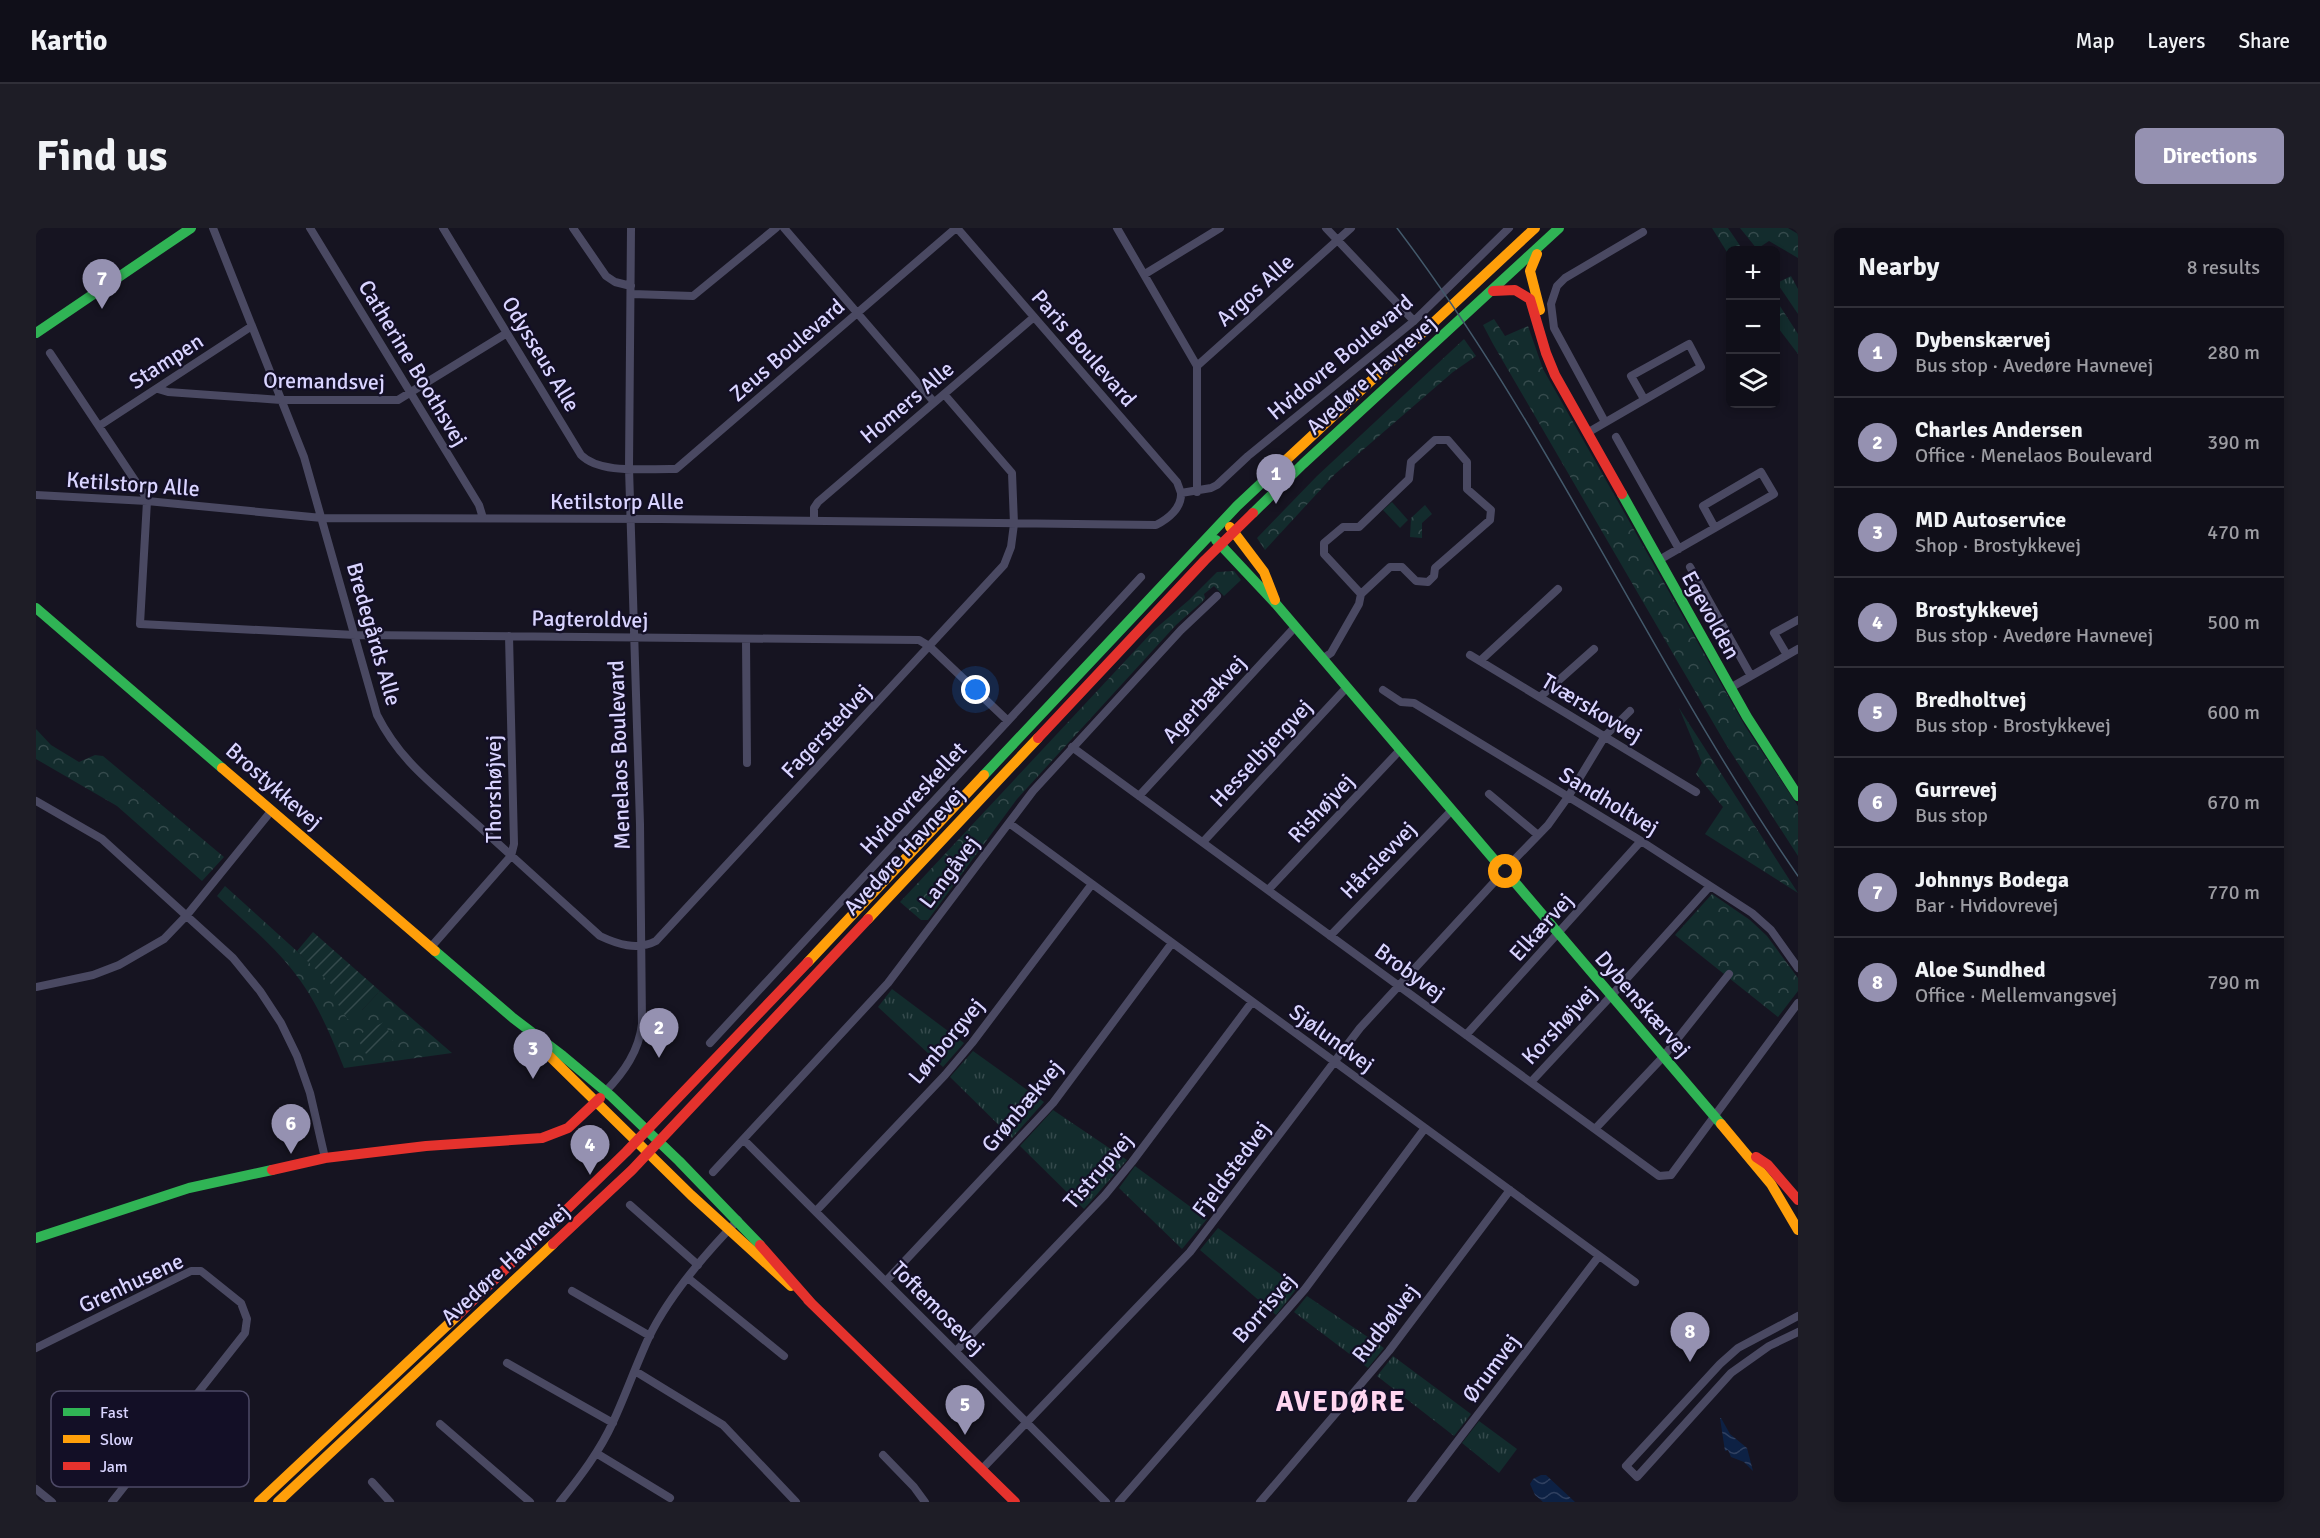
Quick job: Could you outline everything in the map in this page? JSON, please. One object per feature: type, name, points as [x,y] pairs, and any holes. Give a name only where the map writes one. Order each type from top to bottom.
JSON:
[{"type":"street","points":[[36,333],[191,228]]},
{"type":"street","name":"Bredegårds Alle","points":[[213,228],[304,457],[377,715],[388,737],[403,758],[600,936],[617,944],[641,946]]},
{"type":"street","name":"Catherine Boothsvej","points":[[310,228],[479,505],[483,518]]},
{"type":"street","name":"Odysseus Alle","points":[[442,228],[580,455],[600,467],[629,468]]},
{"type":"street","points":[[573,228],[606,276],[615,282],[631,290],[693,296],[776,228]]},
{"type":"street","name":"Menelaos Boulevard","points":[[606,1091],[634,1054],[640,1040],[642,991],[640,824],[629,468],[631,228]]},
{"type":"street","points":[[784,228],[934,402]]},
{"type":"street","name":"Zeus Boulevard","points":[[629,468],[676,469],[957,228]]},
{"type":"street","name":"Paris Boulevard","points":[[957,228],[1177,482],[1181,493]]},
{"type":"street","points":[[1117,228],[1197,366],[1197,492]]},
{"type":"street","points":[[1145,274],[1220,228]]},
{"type":"street","points":[[1326,228],[1414,321]]},
{"type":"street","name":"Argos Alle","points":[[1197,366],[1351,228]]},
{"type":"street","name":"Hvidovre Boulevard","points":[[1181,493],[1197,492],[1217,484],[1248,456],[1414,321],[1509,228]]},
{"type":"street","name":"Avedøre Havnevej","points":[[259,1502],[482,1293],[636,1140],[781,991],[1224,519],[1535,228]]},
{"type":"street","name":"Avedøre Havnevej","points":[[278,1502],[579,1222],[649,1152],[1122,647],[1234,531],[1303,464],[1559,228]]},
{"type":"street","points":[[1605,422],[1554,328],[1551,304],[1557,286],[1565,278],[1643,232]]},
{"type":"street","name":"Egevolden","points":[[1541,331],[1540,309],[1530,271],[1543,244]]},
{"type":"street","name":"Egevolden","points":[[1493,291],[1515,290],[1527,296],[1532,304],[1555,375],[1761,742],[1798,796]]},
{"type":"street","name":"Homers Alle","points":[[814,521],[814,508],[818,502],[1034,317]]},
{"type":"street","name":"Stampen","points":[[99,426],[252,326]]},
{"type":"street","name":"Oremandsvej","points":[[158,389],[168,392],[281,400],[398,400],[507,333]]},
{"type":"street","points":[[1587,433],[1701,367],[1689,344],[1631,376],[1644,399]]},
{"type":"street","points":[[50,353],[147,501]]},
{"type":"street","name":"Fagerstedvej","points":[[641,946],[656,941],[1004,565],[1011,547],[1014,524],[1012,474],[944,394]]},
{"type":"street","name":"Egevolden","points":[[1616,437],[1679,549]]},
{"type":"street","points":[[1322,659],[1331,653],[1336,645],[1359,604],[1361,594],[1390,567],[1402,567],[1416,581],[1428,582],[1434,576],[1435,568],[1490,520],[1491,510],[1467,489],[1467,462],[1448,440],[1435,440],[1411,462],[1409,479],[1359,527],[1342,527],[1324,543],[1324,554],[1361,594]]},
{"type":"street","name":"Egevolden","points":[[1659,560],[1774,495],[1761,472],[1703,506],[1715,528]]},
{"type":"street","name":"Ketilstorp Alle","points":[[36,495],[147,501],[322,518],[1156,525],[1168,520],[1182,499],[1181,493]]},
{"type":"street","name":"Pagteroldvej","points":[[147,501],[141,624],[355,635],[919,640],[929,646]]},
{"type":"street","points":[[1224,519],[1264,572],[1277,603]]},
{"type":"street","points":[[1210,533],[1249,577],[1277,603],[1322,659],[1497,863]]},
{"type":"street","name":"Egevolden","points":[[1690,567],[1750,676]]},
{"type":"street","name":"Hvidovreskellet","points":[[710,1043],[1141,577]]},
{"type":"street","points":[[1480,661],[1558,589]]},
{"type":"street","name":"Langåvej","points":[[713,1172],[888,983],[1032,791],[1181,630],[1217,596]]},
{"type":"street","name":"Brostykkevej","points":[[36,608],[513,1018],[729,1230],[812,1304],[1015,1502]]},
{"type":"street","name":"Egevolden","points":[[1786,655],[1774,633],[1798,620]]},
{"type":"street","name":"Agerbækvej","points":[[1139,796],[1295,627]]},
{"type":"street","name":"Thorshøjvej","points":[[431,947],[511,856],[514,844],[509,636]]},
{"type":"street","points":[[746,639],[747,763]]},
{"type":"street","points":[[929,646],[1008,721]]},
{"type":"street","points":[[1540,698],[1594,649]]},
{"type":"street","name":"Egevolden","points":[[1730,688],[1798,649]]},
{"type":"street","name":"Tværskovvej","points":[[1470,655],[1696,792]]},
{"type":"street","name":"Hesselbjergvej","points":[[1203,842],[1347,687]]},
{"type":"street","name":"Sandholtvej","points":[[1383,690],[1401,702],[1414,703],[1752,913],[1770,930],[1798,968]]},
{"type":"street","points":[[1512,862],[1538,835],[1568,797],[1605,736],[1630,711]]},
{"type":"street","name":"Brobyvej","points":[[1072,747],[1659,1176],[1671,1175],[1714,1116]]},
{"type":"street","name":"Rishøjvej","points":[[1268,890],[1400,750]]},
{"type":"street","points":[[1489,794],[1538,835]]},
{"type":"street","points":[[36,801],[102,839],[233,958],[260,991],[281,1023],[297,1056],[310,1093],[325,1158]]},
{"type":"street","points":[[36,987],[93,975],[119,966],[164,939],[187,915],[272,810]]},
{"type":"street","name":"Hårslevvej","points":[[1330,936],[1452,810]]},
{"type":"street","name":"Sjølundvej","points":[[1009,823],[1635,1282]]},
{"type":"street","name":"Elkærvej","points":[[1466,1035],[1641,842]]},
{"type":"street","points":[[1505,859],[1512,862],[1517,870],[1513,880],[1505,883],[1497,879],[1494,869],[1497,863],[1505,859]]},
{"type":"street","name":"Fjeldstedvej","points":[[982,1469],[1190,1252],[1360,1028],[1497,879]]},
{"type":"street","name":"Dybenskærvej","points":[[1513,880],[1663,1057],[1746,1150],[1786,1205],[1798,1230]]},
{"type":"street","name":"Lønborgvej","points":[[816,1211],[945,1075],[972,1043],[1092,884]]},
{"type":"street","name":"Korshøjvej","points":[[1531,1082],[1710,886]]},
{"type":"street","name":"Grønbækvej","points":[[886,1281],[1053,1103],[1172,943]]},
{"type":"street","points":[[1595,1129],[1663,1057],[1729,974]]},
{"type":"street","name":"Tistrupvej","points":[[956,1351],[1105,1195],[1252,1002]]},
{"type":"street","points":[[1714,1116],[1798,1003]]},
{"type":"street","name":"Brostykkevej","points":[[513,1018],[556,1049],[606,1091],[659,1141],[772,1256],[812,1304]]},
{"type":"street","points":[[36,1238],[189,1188],[325,1158],[426,1146],[542,1138],[570,1128],[606,1091]]},
{"type":"street","name":"Borrisvej","points":[[1119,1502],[1305,1289],[1425,1128]]},
{"type":"street","name":"Toftemosevej","points":[[744,1140],[1106,1502]]},
{"type":"street","name":"Dybenskærvej","points":[[1746,1150],[1768,1165],[1798,1198]]},
{"type":"street","name":"Rudbølvej","points":[[1260,1502],[1389,1351],[1510,1190]]},
{"type":"street","points":[[1786,1205],[1798,1198]]},
{"type":"street","points":[[630,1206],[698,1265]]},
{"type":"street","points":[[560,1502],[596,1453],[613,1423],[650,1336],[688,1278],[738,1220]]},
{"type":"street","name":"Ørumvej","points":[[1411,1502],[1599,1256]]},
{"type":"street","name":"Grenhusene","points":[[36,1348],[191,1271],[201,1271],[242,1304],[246,1313],[245,1333],[199,1391]]},
{"type":"street","points":[[688,1278],[784,1356]]},
{"type":"street","points":[[572,1291],[650,1336]]},
{"type":"street","points":[[1798,1316],[1738,1348],[1720,1364],[1626,1466],[1637,1477],[1731,1373],[1769,1346],[1798,1332]]},
{"type":"street","points":[[507,1364],[613,1423]]},
{"type":"street","points":[[635,1371],[723,1425],[796,1502]]},
{"type":"street","points":[[440,1424],[530,1502]]},
{"type":"street","points":[[596,1453],[670,1498]]},
{"type":"street","points":[[883,1455],[925,1502]]},
{"type":"street","points":[[372,1482],[390,1502]]},
{"type":"street","name":"Grenhusene","points":[[112,1502],[124,1487]]},
{"type":"street","points":[[36,1490],[52,1502]]},
{"type":"green space","points":[[1712,228],[1728,228],[1740,246],[1726,246],[1726,251]]},
{"type":"green space","points":[[1740,228],[1788,228],[1798,234],[1798,258],[1769,241],[1762,246],[1755,246]]},
{"type":"green space","points":[[1791,276],[1798,289],[1798,314],[1780,287],[1780,282]]},
{"type":"green space","points":[[1780,306],[1798,334],[1798,354],[1780,330]]},
{"type":"green space","points":[[1494,319],[1505,336],[1528,326],[1543,369],[1745,726],[1798,806],[1798,856],[1725,743],[1493,344],[1483,325]]},
{"type":"green space","points":[[1464,339],[1476,356],[1453,372],[1335,474],[1265,550],[1257,538],[1317,476]]},
{"type":"green space","points":[[1392,502],[1408,520],[1400,528],[1383,510]]},
{"type":"green space","points":[[1425,505],[1432,514],[1422,523],[1422,538],[1410,537],[1411,518]]},
{"type":"green space","points":[[1234,571],[1241,580],[1224,596],[1214,586],[1204,594],[1205,598],[1202,602],[1176,625],[1017,799],[928,920],[921,920],[900,902],[1155,629],[1217,572]]},
{"type":"green space","points":[[1679,708],[1798,893],[1705,834],[1723,807],[1696,774],[1702,763]]},
{"type":"green space","points":[[36,729],[51,745],[79,762],[95,755],[103,756],[224,857],[202,881],[117,806],[36,759]]},
{"type":"green space","points":[[225,886],[362,1010],[380,991],[452,1053],[344,1068],[312,998],[297,976],[264,940],[217,896]]},
{"type":"green space","points":[[1712,894],[1750,920],[1767,936],[1798,978],[1798,991],[1778,1017],[1675,935]]},
{"type":"green space","points":[[313,932],[380,991],[362,1010],[348,1020],[334,998],[336,989],[297,951]]},
{"type":"green space","points":[[892,989],[964,1043],[943,1067],[878,1007]]},
{"type":"green space","points":[[384,1022],[393,1040],[366,1054],[356,1036]]},
{"type":"green space","points":[[973,1051],[1044,1102],[1012,1138],[950,1077]]},
{"type":"green space","points":[[1053,1110],[1127,1160],[1084,1209],[1020,1146]]},
{"type":"green space","points":[[1135,1166],[1207,1219],[1182,1249],[1119,1188]]},
{"type":"green space","points":[[1218,1228],[1298,1287],[1276,1315],[1200,1250]]},
{"type":"green space","points":[[1307,1296],[1384,1348],[1368,1368],[1294,1312]]},
{"type":"green space","points":[[1393,1356],[1471,1414],[1454,1436],[1377,1376]]},
{"type":"green space","points":[[1479,1421],[1517,1449],[1499,1473],[1462,1443]]},
{"type":"water","points":[[1720,1418],[1730,1434],[1747,1448],[1753,1471],[1744,1462],[1731,1457],[1728,1450],[1725,1451]]},
{"type":"water","points":[[1546,1475],[1575,1502],[1543,1502],[1535,1495],[1530,1484],[1533,1479]]},
{"type":"tram line","points":[[1397,228],[1452,306],[1504,386],[1696,715],[1745,796],[1798,876]]},
{"type":"traffic: fast","points":[[36,333],[191,228]]},
{"type":"traffic: fast","points":[[1253,513],[1559,228]]},
{"type":"traffic: fast","points":[[984,775],[1237,506],[1285,461]]},
{"type":"traffic: fast","points":[[1622,494],[1747,717],[1798,796]]},
{"type":"traffic: fast","points":[[1216,540],[1276,604],[1497,863]]},
{"type":"traffic: fast","points":[[36,608],[222,768]]},
{"type":"traffic: fast","points":[[1513,880],[1721,1124]]},
{"type":"traffic: fast","points":[[435,951],[513,1018],[611,1096],[679,1161],[760,1245]]},
{"type":"traffic: fast","points":[[36,1238],[189,1188],[272,1170]]},
{"type":"traffic: slow","points":[[1285,461],[1535,228]]},
{"type":"traffic: slow","points":[[1537,254],[1530,271],[1540,310]]},
{"type":"traffic: slow","points":[[1230,527],[1264,572],[1275,600]]},
{"type":"traffic: slow","points":[[868,919],[1038,738]]},
{"type":"traffic: slow","points":[[222,768],[435,951]]},
{"type":"traffic: slow","points":[[808,962],[984,775]]},
{"type":"traffic: slow","points":[[1505,859],[1510,860],[1516,866],[1517,871],[1516,876],[1510,882],[1505,883],[1500,882],[1494,876],[1493,871],[1494,866],[1500,860],[1505,859]]},
{"type":"traffic: slow","points":[[531,1038],[691,1195],[791,1286]]},
{"type":"traffic: slow","points":[[1721,1124],[1771,1184],[1798,1230]]},
{"type":"traffic: slow","points":[[278,1502],[553,1244]]},
{"type":"traffic: slow","points":[[259,1502],[457,1316]]},
{"type":"traffic: jam","points":[[1493,291],[1515,290],[1530,299],[1555,375],[1622,494]]},
{"type":"traffic: jam","points":[[1038,738],[1205,560],[1253,513]]},
{"type":"traffic: jam","points":[[553,1244],[632,1170],[868,919]]},
{"type":"traffic: jam","points":[[457,1316],[626,1152],[808,962]]},
{"type":"traffic: jam","points":[[272,1170],[325,1158],[426,1146],[542,1138],[568,1128],[600,1098]]},
{"type":"traffic: jam","points":[[1756,1157],[1768,1165],[1798,1200]]},
{"type":"traffic: jam","points":[[760,1245],[812,1304]]},
{"type":"traffic: jam","points":[[808,1300],[1015,1502]]},
{"type":"place","name":"Johnnys Bodega","points":[[102,309]]},
{"type":"place","name":"Dybenskærvej","points":[[1276,504]]},
{"type":"place","name":"Charles Andersen","points":[[659,1058]]},
{"type":"place","name":"MD Autoservice","points":[[533,1079]]},
{"type":"place","name":"Gurrevej","points":[[291,1154]]},
{"type":"place","name":"Brostykkevej","points":[[590,1175]]},
{"type":"place","name":"Aloe Sundhed","points":[[1690,1362]]},
{"type":"place","name":"Bredholtvej","points":[[965,1435]]},
{"type":"district","name":"AVEDØRE","points":[[1341,1402]]}]
